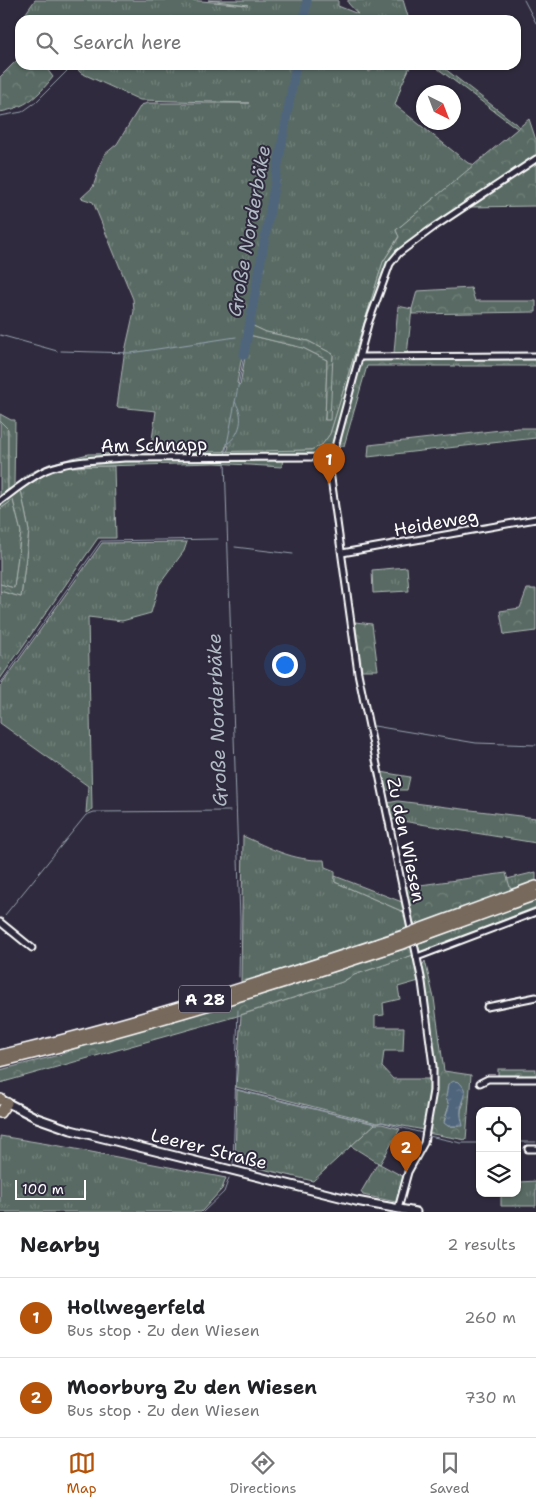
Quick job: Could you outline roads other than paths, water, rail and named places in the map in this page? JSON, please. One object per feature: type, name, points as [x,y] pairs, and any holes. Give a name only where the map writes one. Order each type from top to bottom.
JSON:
[{"type":"highway","name":"A 28","points":[[419,934],[536,886]]},
{"type":"highway","name":"A 28","points":[[0,1062],[72,1045],[320,972],[405,939],[536,894]]},
{"type":"highway","name":"A 28","points":[[0,1055],[200,1000],[405,939]]},
{"type":"highway","points":[[0,1113],[2,1100]]},
{"type":"main road","name":"Leerer Straße","points":[[2,1100],[36,1118],[71,1130],[356,1201],[416,1212]]},
{"type":"street","points":[[330,471],[334,449],[368,324],[386,272],[399,253],[434,227],[536,159]]},
{"type":"street","points":[[359,357],[536,356]]},
{"type":"street","name":"Am Schnapp","points":[[0,501],[29,480],[47,470],[93,460],[124,458],[319,457],[329,454],[334,449]]},
{"type":"street","points":[[319,457],[326,462],[330,471]]},
{"type":"street","name":"Zu den Wiesen","points":[[330,471],[358,673],[417,957],[431,1048],[434,1082],[424,1143],[408,1172],[398,1209]]},
{"type":"street","name":"Heideweg","points":[[342,553],[536,519]]},
{"type":"street","points":[[417,957],[536,912]]},
{"type":"street","points":[[0,922],[32,948]]},
{"type":"street","points":[[487,1007],[536,997]]},
{"type":"street","points":[[480,1083],[488,1079],[536,1080]]},
{"type":"street","points":[[528,1149],[536,1149]]},
{"type":"water","points":[[454,1081],[459,1082],[465,1092],[461,1111],[463,1126],[448,1126],[444,1123],[449,1106],[446,1097],[448,1084]]},
{"type":"waterway","name":"Große Norderbäke","points":[[305,15],[307,0]]},
{"type":"waterway","points":[[524,0],[536,23]]},
{"type":"waterway","points":[[0,116],[22,112],[36,102],[68,70]]},
{"type":"waterway","name":"Große Norderbäke","points":[[244,355],[295,70]]},
{"type":"waterway","points":[[0,335],[57,351]]},
{"type":"waterway","points":[[61,351],[131,353],[236,337]]},
{"type":"waterway","name":"Große Norderbäke","points":[[225,455],[244,355]]},
{"type":"waterway","name":"Große Norderbäke","points":[[227,444],[236,435],[241,419],[235,402]]},
{"type":"waterway","name":"Große Norderbäke","points":[[225,461],[240,920],[239,977]]},
{"type":"waterway","points":[[0,684],[101,541],[218,539]]},
{"type":"waterway","points":[[235,547],[293,554]]},
{"type":"waterway","points":[[374,726],[476,743],[536,745]]},
{"type":"waterway","points":[[5,915],[86,815],[94,812],[230,811]]},
{"type":"waterway","name":"Große Norderbäke","points":[[233,1163],[238,1010]]},
{"type":"waterway","points":[[235,1089],[377,1124],[381,1122],[422,1133]]},
{"type":"waterway","points":[[429,1136],[461,1143],[476,1143]]},
{"type":"waterway","points":[[521,1142],[536,1142]]},
{"type":"waterway","name":"Große Norderbäke","points":[[203,1212],[224,1192],[229,1178]]},
{"type":"place","name":"Hollwegerfeld","points":[[329,484]]},
{"type":"place","name":"Moorburg Zu den Wiesen","points":[[406,1172]]}]
